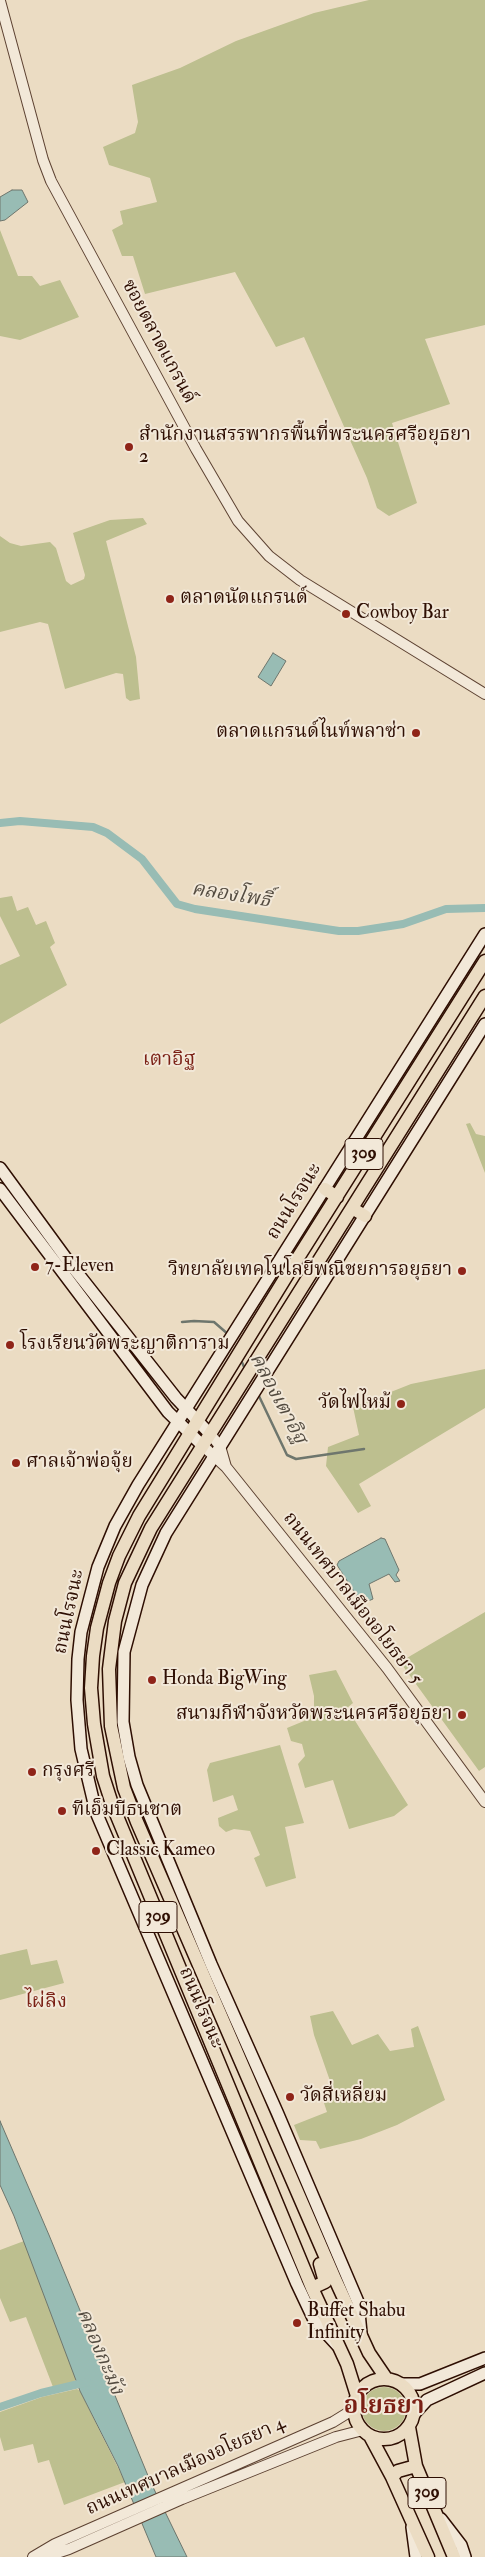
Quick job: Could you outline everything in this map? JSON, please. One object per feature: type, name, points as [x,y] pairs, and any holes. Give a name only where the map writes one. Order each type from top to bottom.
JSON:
[{"type":"main road","name":"ถนนโรจนะ","points":[[342,2350],[314,2320],[297,2284],[101,1825],[84,1766],[79,1725],[77,1668],[81,1632],[91,1590],[98,1567],[115,1526],[178,1421],[485,934]]},
{"type":"main road","name":"ถนนโรจนะ","points":[[357,2396],[342,2350],[312,2288],[112,1804],[98,1752],[91,1688],[97,1628],[109,1583],[119,1556],[139,1516],[197,1419],[485,961]]},
{"type":"main road","name":"ถนนโรจนะ","points":[[362,2335],[358,2302],[274,2121],[214,1998],[124,1788],[111,1726],[109,1696],[113,1634],[128,1573],[151,1528],[485,996]]},
{"type":"main road","name":"ถนนโรจนะ","points":[[386,2378],[369,2353],[335,2279],[295,2183],[274,2121],[211,1964],[151,1822],[129,1757],[123,1722],[124,1652],[142,1585],[166,1532],[485,1024]]},
{"type":"main road","points":[[0,1168],[68,1261],[186,1409],[210,1434]]},
{"type":"main road","points":[[0,1189],[158,1400],[203,1446]]},
{"type":"main road","points":[[325,1189],[337,1197]]},
{"type":"main road","points":[[352,1208],[365,1216]]},
{"type":"main road","points":[[195,2005],[214,1998]]},
{"type":"main road","points":[[295,2183],[300,2212],[326,2279],[322,2285],[312,2288]]},
{"type":"main road","points":[[485,2358],[420,2384],[401,2384],[386,2378],[366,2384],[357,2396],[354,2409],[356,2421],[366,2433],[376,2438],[391,2439],[409,2427],[414,2413],[427,2400],[485,2373]]},
{"type":"main road","points":[[401,2384],[412,2396],[414,2413]]},
{"type":"main road","name":"309","points":[[409,2427],[416,2466],[454,2557]]},
{"type":"main road","name":"309","points":[[366,2433],[392,2477],[428,2557]]},
{"type":"main road","points":[[392,2477],[398,2471],[416,2466]]},
{"type":"main road","points":[[434,2510],[460,2545],[465,2557]]},
{"type":"main road","points":[[412,2520],[416,2557]]},
{"type":"street","name":"ซอยตลาดแกรนด์","points":[[0,1],[45,168],[199,455],[238,521],[269,556],[300,580],[485,694]]},
{"type":"street","name":"ถนนเทศบาลเมืองอโยธยา 5","points":[[210,1434],[220,1446],[226,1467]]},
{"type":"street","name":"ถนนเทศบาลเมืองอโยธยา 5","points":[[203,1446],[226,1467],[387,1668],[485,1802]]},
{"type":"street","name":"ถนนเทศบาลเมืองอโยธยา 4","points":[[45,2557],[333,2422],[354,2409]]},
{"type":"street","name":"ถนนเทศบาลเมืองอโยธยา 4","points":[[180,2495],[336,2437],[366,2433]]},
{"type":"street","name":"ถนนเทศบาลเมืองอโยธยา 4","points":[[33,2557],[55,2544],[125,2520]]},
{"type":"green space","points":[[369,0],[485,0],[485,325],[425,339],[450,404],[392,423],[417,503],[389,516],[377,508],[367,478],[304,337],[276,347],[235,272],[145,294],[133,256],[122,256],[112,230],[123,224],[120,211],[157,202],[150,178],[109,165],[103,147],[135,133],[138,122],[132,85],[180,68],[236,41],[314,13]]},
{"type":"green space","points":[[0,230],[18,276],[32,276],[40,286],[60,280],[79,317],[20,340],[0,336]]},
{"type":"green space","points":[[143,518],[147,524],[106,541],[136,657],[140,699],[130,701],[126,698],[123,674],[116,673],[65,689],[48,624],[40,622],[0,632],[0,536],[10,543],[21,546],[50,542],[56,548],[66,581],[71,585],[84,579],[85,575],[73,533],[110,520]]},
{"type":"green space","points":[[12,896],[17,911],[28,907],[36,925],[46,921],[55,943],[50,947],[67,985],[0,1024],[0,965],[20,956],[0,916],[0,898]]},
{"type":"green space","points":[[470,1123],[476,1134],[485,1136],[485,1173],[466,1124]]},
{"type":"green space","points":[[485,1369],[485,1408],[359,1484],[371,1506],[358,1513],[326,1466],[328,1447],[359,1435],[353,1407],[411,1384]]},
{"type":"green space","name":"สนามกีฬาจังหวัดพระนครศรีอยุธยา","points":[[485,1612],[485,1767],[479,1771],[400,1662]]},
{"type":"green space","points":[[336,1670],[353,1703],[347,1708],[408,1805],[394,1816],[349,1829],[333,1780],[305,1788],[298,1764],[305,1756],[302,1744],[291,1741],[287,1728],[304,1721],[314,1712],[314,1696],[309,1675]]},
{"type":"green space","points":[[280,1745],[304,1823],[285,1827],[296,1878],[266,1887],[254,1858],[260,1855],[250,1831],[234,1829],[226,1832],[219,1826],[218,1818],[238,1810],[233,1795],[213,1802],[207,1770],[210,1763]]},
{"type":"green space","points":[[27,1949],[31,1965],[57,1960],[64,1983],[0,2000],[0,1955]]},
{"type":"green space","points":[[333,2011],[352,2045],[378,2034],[390,2051],[414,2047],[411,2029],[418,2026],[445,2100],[397,2125],[361,2139],[320,2149],[316,2141],[300,2140],[294,2125],[327,2112],[324,2103],[336,2098],[314,2035],[310,2016]]},
{"type":"green space","points":[[24,2241],[76,2379],[74,2382],[53,2387],[26,2317],[10,2322],[0,2298],[0,2250]]},
{"type":"green space","points":[[384,2387],[396,2391],[402,2397],[406,2409],[402,2421],[396,2427],[384,2431],[372,2427],[366,2421],[362,2409],[366,2397],[372,2391]]},
{"type":"green space","points":[[77,2389],[80,2391],[125,2482],[64,2505],[49,2460],[38,2463],[33,2444],[4,2451],[0,2437],[0,2412],[42,2397]]},
{"type":"water","points":[[12,190],[22,190],[28,202],[5,220],[0,221],[0,197]]},
{"type":"water","points":[[273,653],[286,661],[271,686],[258,677]]},
{"type":"water","points":[[381,1538],[385,1539],[399,1570],[396,1575],[400,1581],[395,1582],[389,1574],[369,1584],[373,1599],[366,1602],[360,1601],[337,1565],[339,1561]]},
{"type":"water","points":[[0,2121],[151,2483],[187,2557],[156,2557],[118,2466],[80,2391],[14,2216],[0,2185]]},
{"type":"waterway","name":"คลองโพธิ์","points":[[0,823],[20,821],[93,827],[107,833],[142,859],[177,904],[195,909],[339,931],[358,931],[403,924],[446,909],[485,908]]},
{"type":"waterway","name":"คลองเตาอิฐ","points":[[182,1322],[214,1322],[229,1335]]},
{"type":"waterway","name":"คลองเตาอิฐ","points":[[240,1358],[245,1369]]},
{"type":"waterway","name":"คลองเตาอิฐ","points":[[258,1394],[287,1455],[296,1459],[364,1449]]},
{"type":"waterway","points":[[0,2407],[41,2393],[87,2382]]},
{"type":"place","name":"สำนักงานสรรพากรพื้นที่พระนครศรีอยุธยา 2","points":[[129,447]]},
{"type":"place","name":"ตลาดนัดแกรนด์","points":[[170,599]]},
{"type":"place","name":"Cowboy Bar","points":[[346,614]]},
{"type":"place","name":"ตลาดแกรนด์ไนท์พลาซ่า","points":[[416,733]]},
{"type":"place","name":"7-Eleven","points":[[35,1267]]},
{"type":"place","name":"วิทยาลัยเทคโนโลยีพณิชยการอยุธยา","points":[[462,1271]]},
{"type":"place","name":"โรงเรียนวัดพระญาติการาม","points":[[10,1345]]},
{"type":"place","name":"วัดไฟไหม้","points":[[401,1404]]},
{"type":"place","name":"ศาลเจ้าพ่อจุ้ย","points":[[16,1463]]},
{"type":"place","name":"Honda BigWing","points":[[152,1680]]},
{"type":"place","name":"สนามกีฬาจังหวัดพระนครศรีอยุธยา","points":[[462,1715]]},
{"type":"place","name":"กรุงศรี","points":[[32,1772]]},
{"type":"place","name":"ทีเอ็มบีธนชาต","points":[[62,1811]]},
{"type":"place","name":"Classic Kameo","points":[[96,1851]]},
{"type":"place","name":"วัดสี่เหลี่ยม","points":[[290,2097]]},
{"type":"place","name":"Buffet Shabu Infinity","points":[[297,2323]]},
{"type":"district","name":"เตาอิฐ","points":[[169,1061]]},
{"type":"district","name":"ไผ่ลิง","points":[[46,2003]]},
{"type":"district","name":"อโยธยา","points":[[384,2408]]},
{"type":"water label","name":"คลองกะมัง","points":[[99,2352]]}]
